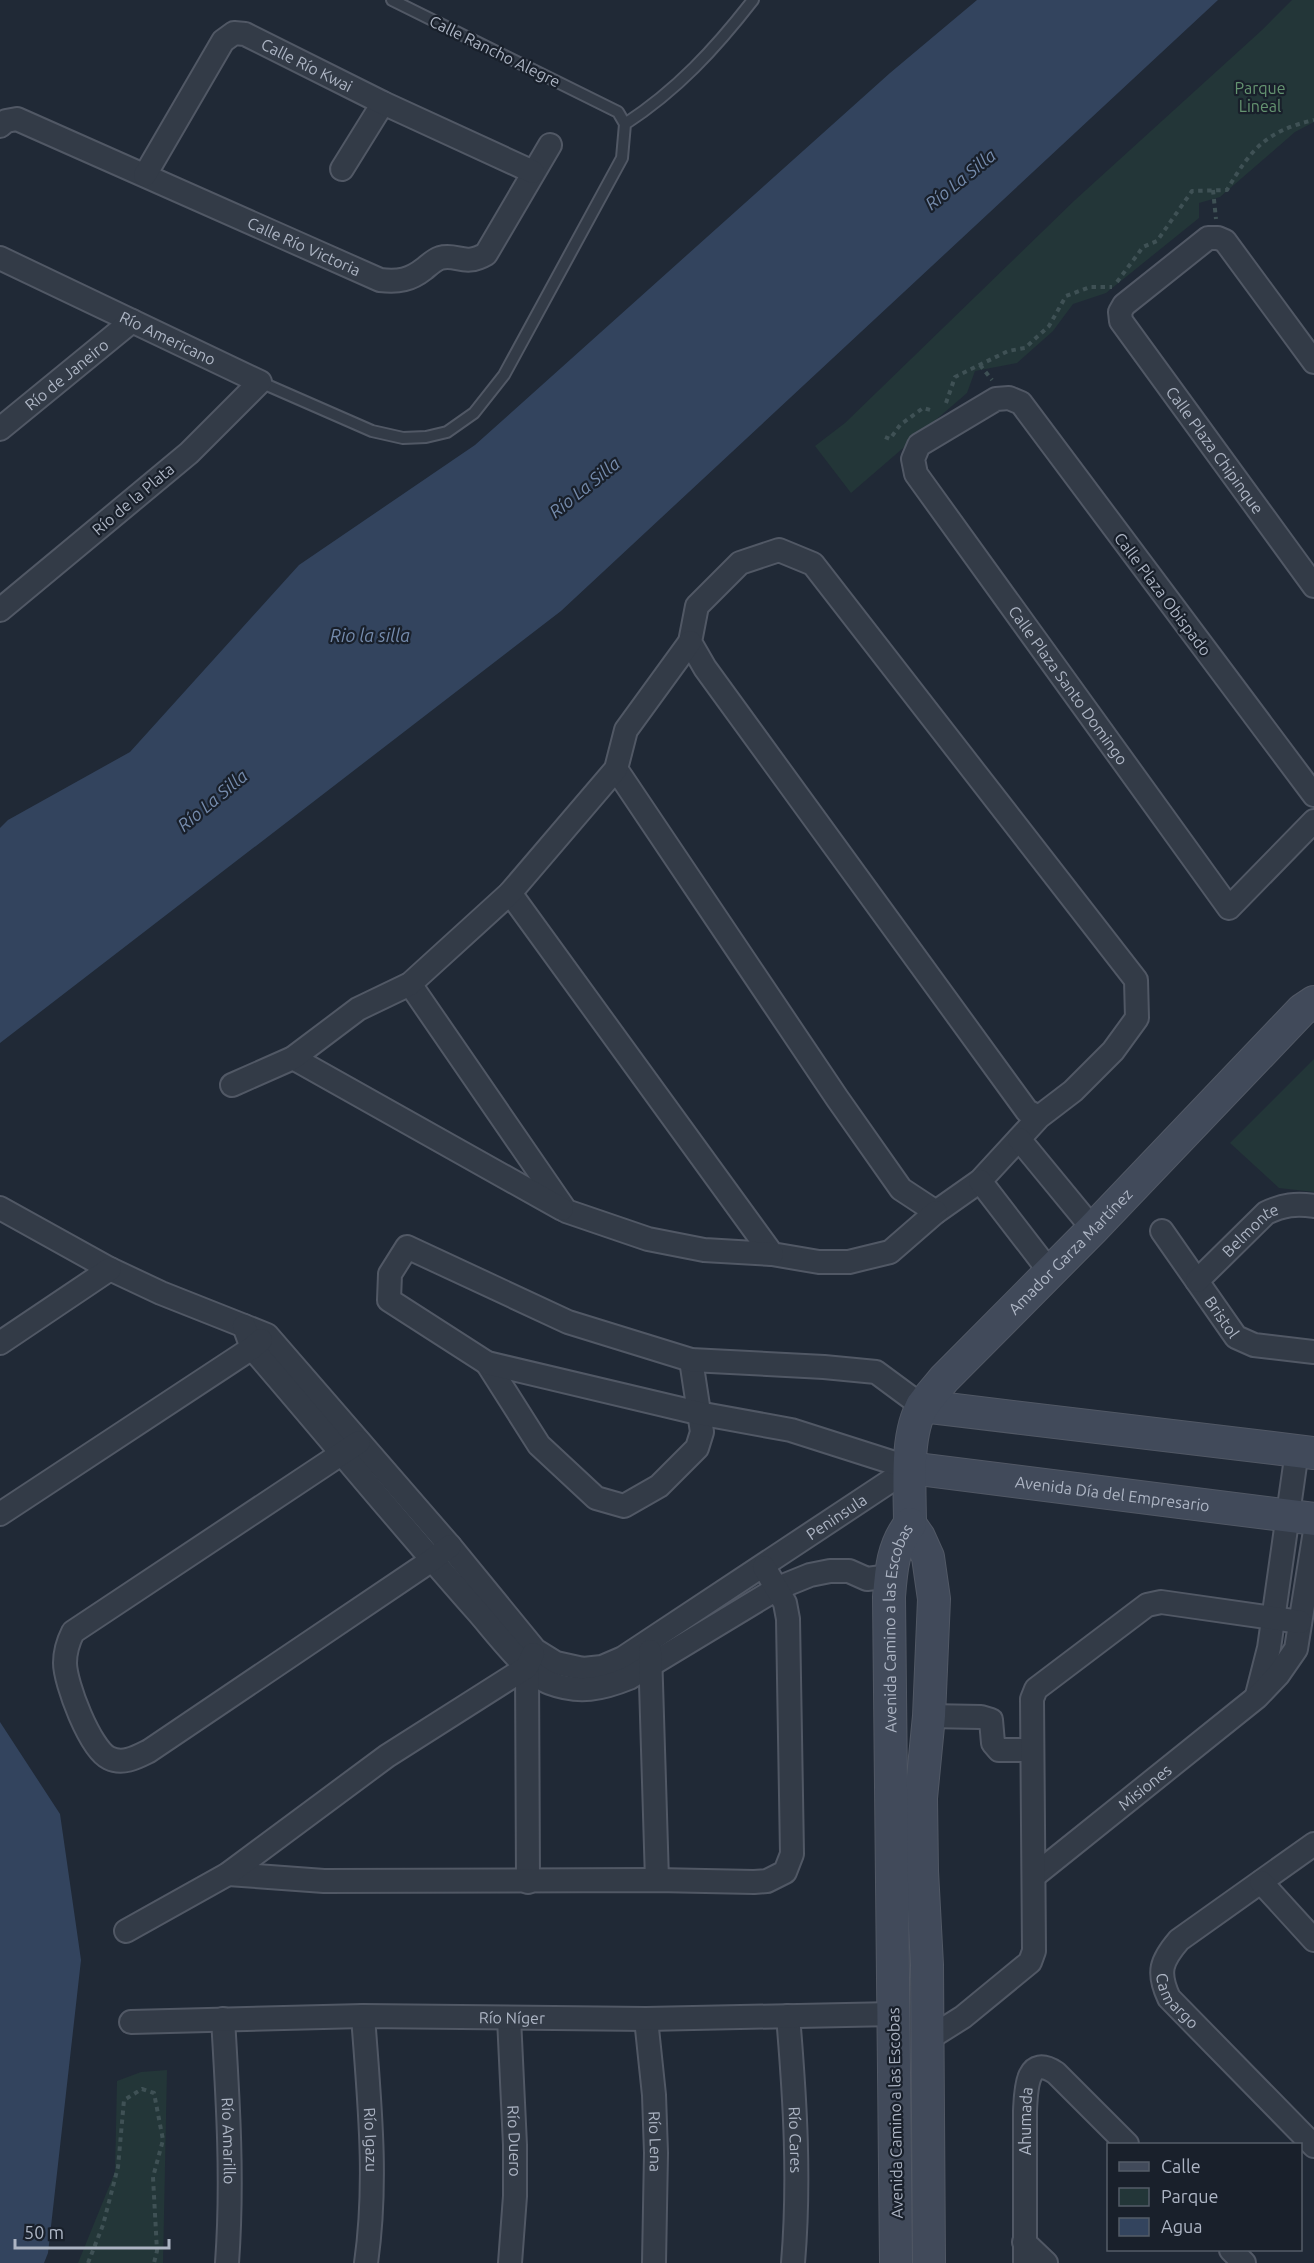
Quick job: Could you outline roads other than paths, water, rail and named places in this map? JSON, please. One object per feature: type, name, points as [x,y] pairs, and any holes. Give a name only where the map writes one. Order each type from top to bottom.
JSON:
[{"type":"street","name":"Calle Río Kwai","points":[[145,176],[224,41],[234,33],[245,34],[383,103],[533,172]]},
{"type":"street","points":[[342,169],[383,103]]},
{"type":"street","name":"Calle Río Victoria","points":[[3,124],[17,119],[380,280],[397,282],[413,277],[442,257],[474,261],[486,254],[550,145]]},
{"type":"street","name":"Calle Plaza Chipinque","points":[[1314,362],[1225,242],[1218,238],[1208,238],[1125,305],[1120,312],[1120,321],[1314,586]]},
{"type":"street","name":"Río Americano","points":[[0,258],[260,382]]},
{"type":"street","name":"Río de Janeiro","points":[[0,429],[132,321]]},
{"type":"street","name":"Río de la Plata","points":[[0,610],[189,453],[260,382]]},
{"type":"street","name":"Calle Plaza Obispado","points":[[913,459],[919,446],[996,399],[1009,398],[1021,403],[1314,795]]},
{"type":"street","name":"Calle Plaza Santo Domingo","points":[[913,459],[916,474],[1229,908],[1314,821]]},
{"type":"street","points":[[232,1085],[293,1058],[358,1009],[410,984],[510,893],[616,769],[626,730],[690,642],[697,606],[740,562],[779,550],[813,564],[1136,980],[1137,1018],[1113,1051],[1072,1091],[1039,1117],[980,1180],[936,1212],[890,1252],[849,1262],[819,1262],[772,1254],[704,1250],[648,1239],[566,1211],[293,1058]]},
{"type":"street","points":[[690,642],[705,668],[1027,1112],[1039,1117]]},
{"type":"street","points":[[616,769],[837,1098],[901,1189],[936,1212]]},
{"type":"street","points":[[510,893],[772,1254]]},
{"type":"street","points":[[410,984],[566,1211]]},
{"type":"street","name":"Amador Garza Martínez","points":[[910,1524],[910,1468],[915,1429],[922,1406],[944,1379],[1093,1229],[1310,999]]},
{"type":"street","points":[[1019,1139],[1093,1229]]},
{"type":"street","points":[[980,1180],[1050,1272]]},
{"type":"street","name":"Belmonte","points":[[1197,1281],[1266,1213],[1296,1203],[1314,1206]]},
{"type":"street","points":[[0,1208],[110,1269],[170,1297],[244,1326],[351,1448],[450,1546],[549,1683],[578,1689],[604,1688],[630,1678],[778,1588],[810,1575],[830,1571],[849,1571],[867,1579],[890,1576]]},
{"type":"street","name":"Bristol","points":[[1162,1231],[1236,1337],[1254,1345],[1314,1352]]},
{"type":"street","points":[[910,1468],[791,1430],[698,1413],[487,1364],[390,1300],[390,1274],[407,1247],[568,1322],[691,1360],[876,1372],[922,1406],[1306,1452],[1301,1518],[1273,1618],[1269,1648],[1257,1697]]},
{"type":"street","points":[[0,1343],[110,1269]]},
{"type":"street","points":[[0,1514],[259,1342]]},
{"type":"street","points":[[487,1364],[539,1445],[596,1498],[624,1506],[659,1486],[697,1448],[702,1432],[691,1360]]},
{"type":"street","points":[[351,1448],[432,1560],[531,1659],[528,1881]]},
{"type":"street","points":[[351,1448],[73,1632],[66,1646],[64,1664],[67,1680],[90,1735],[100,1752],[117,1761],[137,1757],[149,1751],[450,1546]]},
{"type":"street","name":"Avenida Día del Empresario","points":[[910,1468],[1301,1518]]},
{"type":"street","name":"Peninsula","points":[[531,1659],[583,1669],[602,1667],[623,1658],[764,1567],[910,1468]]},
{"type":"street","name":"Avenida Camino a las Escobas","points":[[897,2248],[889,1597],[890,1576],[899,1537],[910,1524],[920,1537],[928,1557],[934,1599],[929,1716],[921,1798],[928,2039],[929,2263]]},
{"type":"street","name":"Misiones","points":[[1034,1876],[1257,1697],[1278,1675],[1296,1649],[1314,1537]]},
{"type":"street","points":[[228,1874],[300,1881],[767,1881],[785,1872],[790,1863],[793,1841],[788,1619],[785,1602],[764,1567]]},
{"type":"street","points":[[928,2039],[963,2017],[1030,1962],[1034,1951],[1032,1699],[1036,1689],[1147,1605],[1161,1602],[1300,1622]]},
{"type":"street","points":[[649,1641],[657,1880]]},
{"type":"street","points":[[126,1930],[228,1874],[387,1756],[531,1659]]},
{"type":"street","points":[[929,1716],[981,1717],[991,1720],[993,1743],[999,1750],[1032,1750]]},
{"type":"street","name":"Camargo","points":[[1314,1844],[1179,1940],[1168,1953],[1162,1968],[1162,1983],[1169,1998],[1314,2146]]},
{"type":"street","points":[[1261,1882],[1314,1940]]},
{"type":"street","name":"Río Níger","points":[[131,2022],[363,2016],[646,2019],[894,2014]]},
{"type":"street","name":"Río Igazu","points":[[363,2016],[373,2151],[372,2204],[366,2263]]},
{"type":"street","name":"Río Cares","points":[[789,2016],[798,2173],[793,2263]]},
{"type":"street","name":"Río Duero","points":[[509,2018],[515,2145],[515,2196],[510,2263]]},
{"type":"street","name":"Río Amarillo","points":[[223,2019],[231,2156],[227,2263]]},
{"type":"street","name":"Río Lena","points":[[646,2019],[654,2095],[656,2153],[654,2263]]},
{"type":"street","name":"Ahumada","points":[[1025,2253],[1024,2111],[1026,2086],[1033,2071],[1037,2067],[1044,2067],[1056,2073],[1124,2143]]},
{"type":"street","points":[[897,2248],[929,2231]]},
{"type":"street","points":[[1232,2251],[1244,2263]]},
{"type":"street","points":[[1025,2253],[1046,2263]]},
{"type":"lane","name":"Calle Rancho Alegre","points":[[392,0],[618,112],[625,124]]},
{"type":"lane","points":[[625,124],[652,106],[686,78],[753,0]]},
{"type":"lane","name":"Río Americano","points":[[260,382],[372,431],[403,438],[426,437],[447,432],[474,413],[504,375],[614,176],[622,158],[625,124]]},
{"type":"water","name":"Rio la silla","points":[[977,0],[1218,0],[561,611],[0,1043],[0,828],[8,820],[130,752],[299,565],[475,445],[890,73]]},
{"type":"water","points":[[0,1722],[60,1814],[81,1960],[48,2253],[44,2263],[0,2263]]},
{"type":"park label","name":"Parque Lineal","points":[[1260,97]]},
{"type":"water label","name":"Río La Silla","points":[[960,179]]},
{"type":"water label","name":"Río La Silla","points":[[584,487]]},
{"type":"water label","name":"Río La Silla","points":[[212,800]]}]
